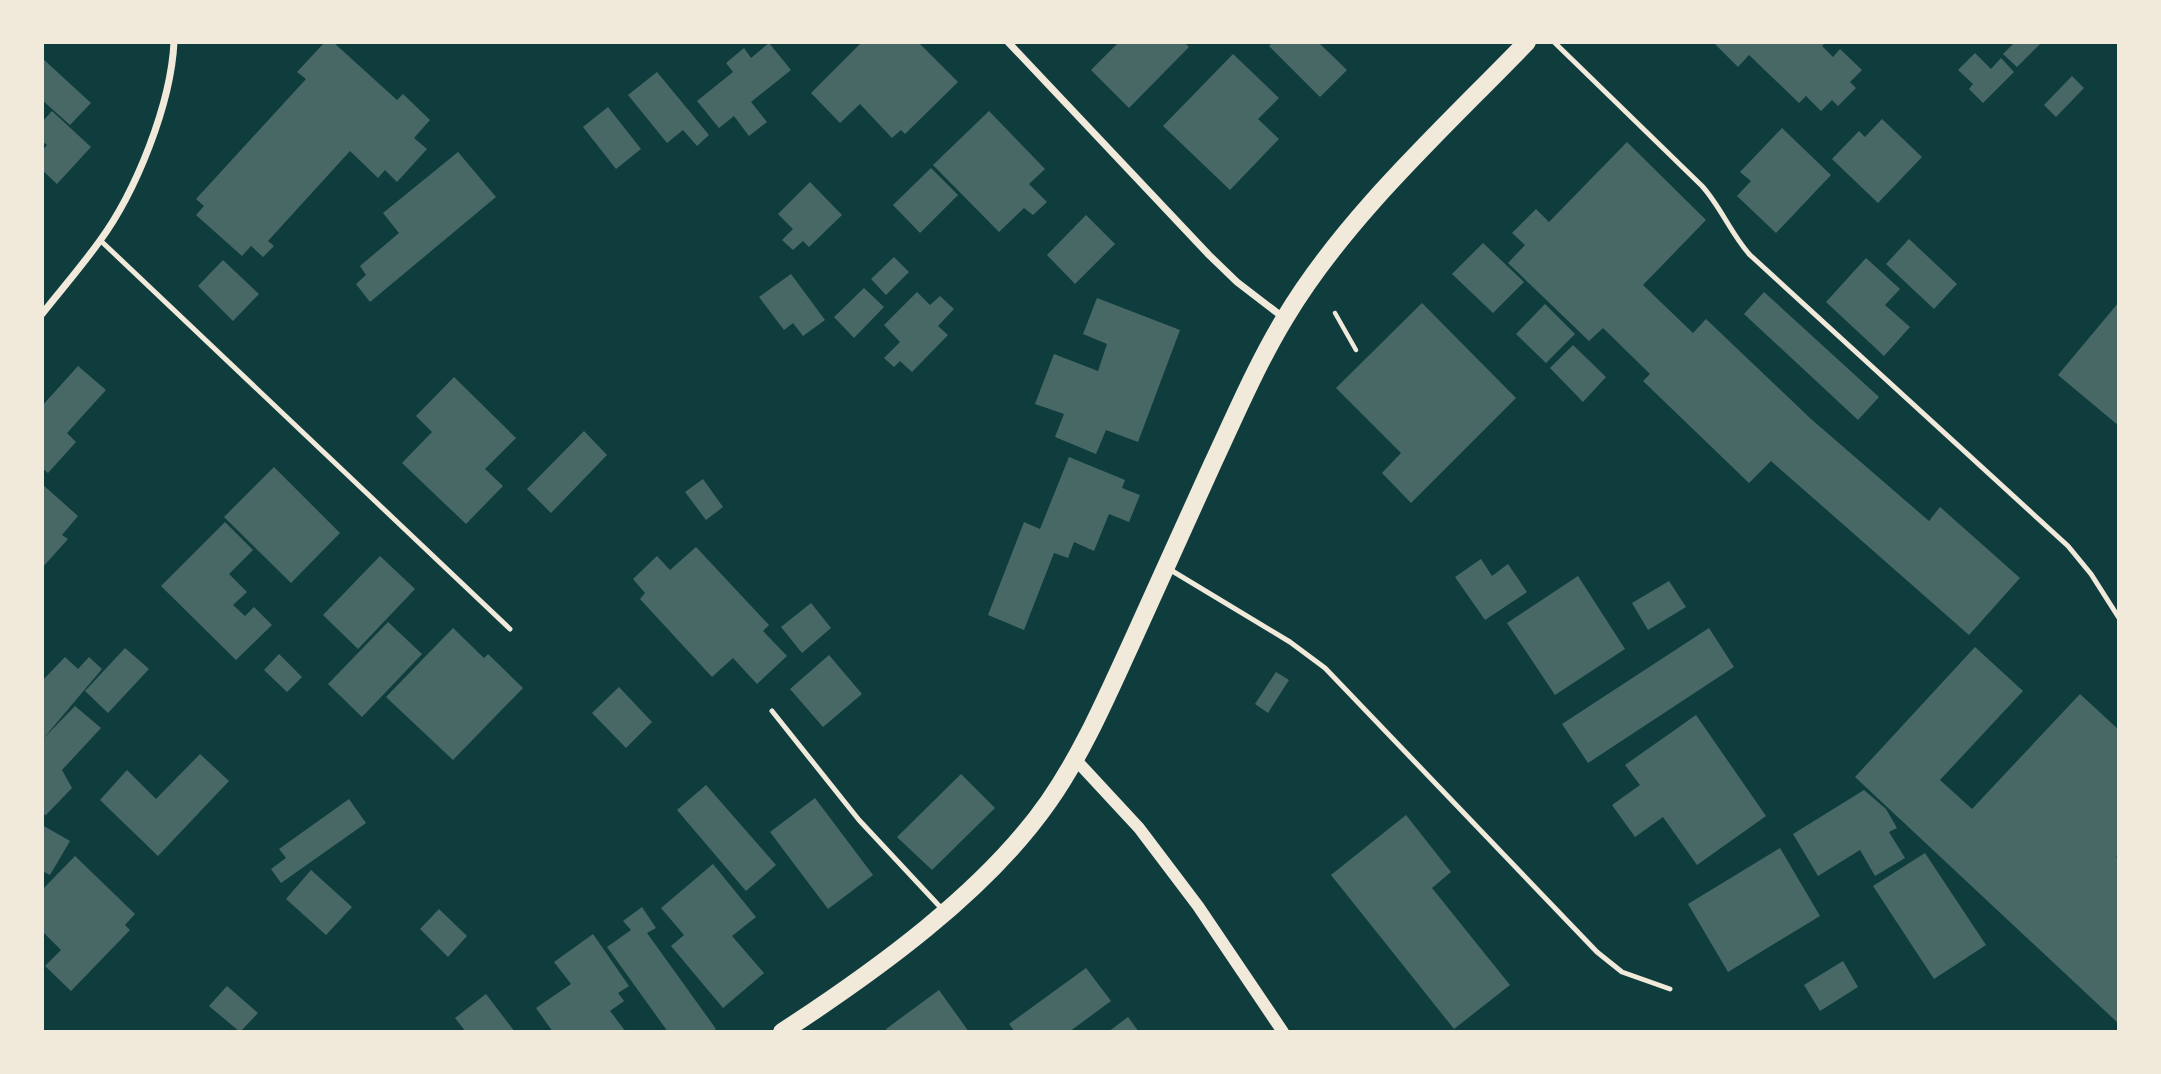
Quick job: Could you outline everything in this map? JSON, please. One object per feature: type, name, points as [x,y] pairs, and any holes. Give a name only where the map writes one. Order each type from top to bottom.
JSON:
[{"type":"main road","points":[[782,1032],[945,912],[1013,845],[1048,802],[1075,759],[1104,702],[1227,433],[1285,318],[1314,274],[1373,202],[1527,42]]},
{"type":"street","points":[[42,314],[101,240],[134,182],[158,121],[174,42]]},
{"type":"street","points":[[1008,42],[1209,255],[1237,282],[1285,318]]},
{"type":"street","points":[[1075,759],[1139,828],[1198,906],[1283,1032]]},
{"type":"lane","points":[[1554,42],[1702,186],[1712,197],[1740,244],[1751,255],[2068,546],[2091,574],[2119,618]]},
{"type":"lane","points":[[101,240],[510,629]]},
{"type":"lane","points":[[1166,568],[1290,642],[1325,668],[1597,952],[1622,972],[1670,989]]},
{"type":"lane","points":[[772,711],[859,820],[945,912]]},
{"type":"building","points":[[325,42],[333,42],[397,100],[403,94],[430,120],[414,138],[427,149],[397,182],[385,170],[378,178],[350,151],[268,241],[274,246],[263,257],[251,246],[242,256],[196,215],[204,206],[196,199],[306,79],[297,72]]},
{"type":"building","points":[[862,42],[918,42],[958,82],[905,134],[901,130],[892,138],[860,104],[840,123],[811,93]]},
{"type":"building","points":[[1119,42],[1184,42],[1189,47],[1129,108],[1091,70]]},
{"type":"building","points":[[1273,42],[1318,42],[1347,70],[1320,97],[1269,46]]},
{"type":"building","points":[[1713,42],[1826,42],[1822,46],[1833,57],[1840,49],[1862,70],[1850,82],[1856,88],[1838,106],[1832,100],[1821,111],[1806,96],[1799,103],[1749,55],[1738,67]]},
{"type":"building","points":[[2015,42],[2042,42],[2017,67],[2003,54]]},
{"type":"building","points":[[769,43],[791,70],[751,102],[767,122],[749,136],[734,116],[719,128],[697,101],[733,72],[726,63],[744,48],[751,58]]},
{"type":"building","points":[[1975,53],[1991,69],[2001,58],[2014,72],[1983,103],[1969,89],[1973,84],[1958,70]]},
{"type":"building","points":[[1233,54],[1279,98],[1258,119],[1279,139],[1230,190],[1163,126]]},
{"type":"building","points":[[42,58],[91,103],[70,125],[42,100]]},
{"type":"building","points":[[657,72],[709,135],[697,146],[683,130],[667,143],[628,95]]},
{"type":"building","points":[[2072,76],[2084,88],[2056,117],[2044,105]]},
{"type":"building","points":[[608,107],[641,149],[616,169],[583,127]]},
{"type":"building","points":[[52,111],[91,147],[57,184],[42,170],[42,151],[47,145],[42,141],[42,122]]},
{"type":"building","points":[[989,111],[1045,169],[1029,184],[1047,202],[1033,215],[1024,208],[999,232],[933,165]]},
{"type":"building","points":[[1882,119],[1922,157],[1878,203],[1832,159],[1859,131],[1865,137]]},
{"type":"building","points":[[1782,128],[1831,175],[1776,233],[1737,196],[1751,181],[1740,172]]},
{"type":"building","points":[[1627,142],[1706,220],[1643,285],[1693,333],[1706,319],[1811,419],[1929,521],[1940,507],[2020,578],[1969,635],[1771,461],[1749,483],[1643,381],[1650,374],[1603,328],[1589,341],[1508,263],[1525,245],[1512,233],[1536,209],[1549,222]]},
{"type":"building","points":[[458,152],[496,197],[370,302],[356,284],[366,275],[360,266],[399,233],[383,213]]},
{"type":"building","points":[[931,168],[958,195],[920,233],[893,205]]},
{"type":"building","points":[[810,182],[842,215],[809,247],[803,241],[793,250],[782,240],[793,229],[778,214]]},
{"type":"building","points":[[1086,215],[1115,244],[1075,284],[1047,255]]},
{"type":"building","points":[[1909,239],[1957,284],[1934,309],[1886,264]]},
{"type":"building","points":[[1483,243],[1524,282],[1493,313],[1452,274]]},
{"type":"building","points":[[894,257],[909,272],[886,295],[871,279]]},
{"type":"building","points":[[1866,258],[1900,289],[1885,305],[1910,327],[1884,356],[1826,302]]},
{"type":"building","points":[[223,260],[259,294],[233,321],[198,286]]},
{"type":"building","points":[[791,274],[825,320],[803,336],[793,323],[784,330],[759,297]]},
{"type":"building","points":[[864,288],[884,307],[854,338],[834,317]]},
{"type":"building","points":[[917,292],[930,305],[940,296],[954,309],[938,326],[948,335],[912,372],[900,361],[894,367],[884,358],[900,342],[884,325]]},
{"type":"building","points":[[1764,292],[1879,397],[1858,420],[1744,314]]},
{"type":"building","points":[[1097,298],[1180,330],[1138,442],[1106,430],[1096,454],[1055,437],[1064,414],[1035,404],[1054,354],[1098,371],[1107,344],[1083,334]]},
{"type":"building","points":[[2119,302],[2119,426],[2058,375]]},
{"type":"building","points":[[1422,303],[1516,398],[1411,503],[1382,473],[1401,453],[1336,388]]},
{"type":"building","points":[[1545,304],[1575,334],[1546,363],[1516,334]]},
{"type":"building","points":[[1573,345],[1606,377],[1583,402],[1550,368]]},
{"type":"building","points":[[78,366],[106,390],[67,433],[76,442],[48,473],[42,468],[42,406]]},
{"type":"building","points":[[454,377],[516,438],[485,469],[503,486],[466,524],[402,463],[432,432],[416,416]]},
{"type":"building","points":[[584,431],[607,455],[551,513],[527,489]]},
{"type":"building","points":[[1069,457],[1125,480],[1122,488],[1140,495],[1129,522],[1109,514],[1094,551],[1074,542],[1068,558],[1054,553],[1024,630],[988,615],[1024,522],[1040,529]]},
{"type":"building","points":[[274,467],[340,533],[291,583],[224,517]]},
{"type":"building","points":[[703,479],[723,507],[706,520],[685,492]]},
{"type":"building","points":[[42,484],[78,516],[62,535],[68,539],[42,568]]},
{"type":"building","points":[[225,522],[253,550],[229,574],[247,592],[233,605],[245,616],[254,607],[272,625],[236,660],[161,586]]},
{"type":"building","points":[[696,547],[769,625],[763,631],[787,656],[757,684],[733,658],[712,677],[640,599],[645,593],[633,579],[657,556],[670,570]]},
{"type":"building","points":[[380,556],[415,589],[358,649],[323,615]]},
{"type":"building","points":[[1481,559],[1492,576],[1508,564],[1527,592],[1485,620],[1455,577]]},
{"type":"building","points":[[1578,576],[1625,649],[1555,695],[1507,623]]},
{"type":"building","points":[[1669,581],[1686,607],[1648,630],[1632,603]]},
{"type":"building","points":[[811,603],[831,628],[802,653],[781,627]]},
{"type":"building","points":[[388,622],[422,654],[362,717],[328,684]]},
{"type":"building","points":[[453,628],[484,658],[488,654],[523,688],[453,760],[386,697]]},
{"type":"building","points":[[1709,628],[1734,667],[1588,763],[1562,724]]},
{"type":"building","points":[[1975,647],[2023,691],[1940,780],[1972,809],[2080,694],[2119,730],[2119,854],[2116,857],[2119,860],[2119,1024],[1855,777]]},
{"type":"building","points":[[125,648],[149,669],[108,713],[85,691]]},
{"type":"building","points":[[279,654],[302,677],[287,692],[264,670]]},
{"type":"building","points":[[829,655],[862,694],[823,727],[790,689]]},
{"type":"building","points":[[65,657],[78,669],[89,657],[102,669],[43,739],[75,706],[101,728],[62,770],[72,788],[46,815],[42,814],[42,681]]},
{"type":"building","points":[[1276,672],[1289,680],[1268,713],[1255,704]]},
{"type":"building","points":[[619,687],[652,722],[626,748],[592,713]]},
{"type":"building","points":[[1696,715],[1766,816],[1697,865],[1663,817],[1635,837],[1612,805],[1640,785],[1625,765]]},
{"type":"building","points":[[200,754],[229,781],[158,856],[100,800],[127,770],[156,799]]},
{"type":"building","points":[[961,774],[995,808],[932,870],[897,837]]},
{"type":"building","points":[[706,785],[776,865],[746,891],[677,810]]},
{"type":"building","points":[[1864,790],[1886,809],[1897,828],[1889,832],[1905,858],[1875,876],[1860,850],[1818,876],[1793,834]]},
{"type":"building","points":[[815,798],[873,875],[828,909],[770,832]]},
{"type":"building","points":[[349,799],[366,823],[281,883],[271,869],[286,858],[279,849]]},
{"type":"building","points":[[1406,815],[1451,872],[1432,888],[1510,985],[1454,1029],[1331,875]]},
{"type":"building","points":[[42,825],[70,841],[50,875],[42,871]]},
{"type":"building","points":[[1780,848],[1820,916],[1728,972],[1688,904]]},
{"type":"building","points":[[1925,853],[1986,945],[1934,979],[1873,886]]},
{"type":"building","points":[[75,856],[135,914],[125,925],[130,930],[71,991],[45,966],[61,950],[42,931],[42,890]]},
{"type":"building","points":[[713,864],[756,917],[732,936],[764,973],[723,1008],[671,946],[684,935],[661,908]]},
{"type":"building","points":[[311,870],[352,907],[326,935],[286,899]]},
{"type":"building","points":[[642,907],[656,928],[647,933],[716,1029],[711,1032],[668,1032],[607,947],[631,930],[623,921]]},
{"type":"building","points":[[439,909],[467,936],[448,957],[420,929]]},
{"type":"building","points":[[593,934],[629,986],[618,993],[624,1001],[610,1011],[626,1032],[553,1032],[536,1008],[571,984],[554,962]]},
{"type":"building","points":[[1843,961],[1858,987],[1820,1011],[1804,985]]},
{"type":"building","points":[[1086,968],[1111,1001],[1069,1032],[1015,1032],[1009,1024]]},
{"type":"building","points":[[227,986],[258,1013],[240,1032],[209,1006]]},
{"type":"building","points":[[939,990],[969,1032],[888,1032],[886,1029]]},
{"type":"building","points":[[486,994],[515,1032],[466,1032],[455,1018]]},
{"type":"building","points":[[1128,1017],[1139,1032],[1108,1032]]}]
